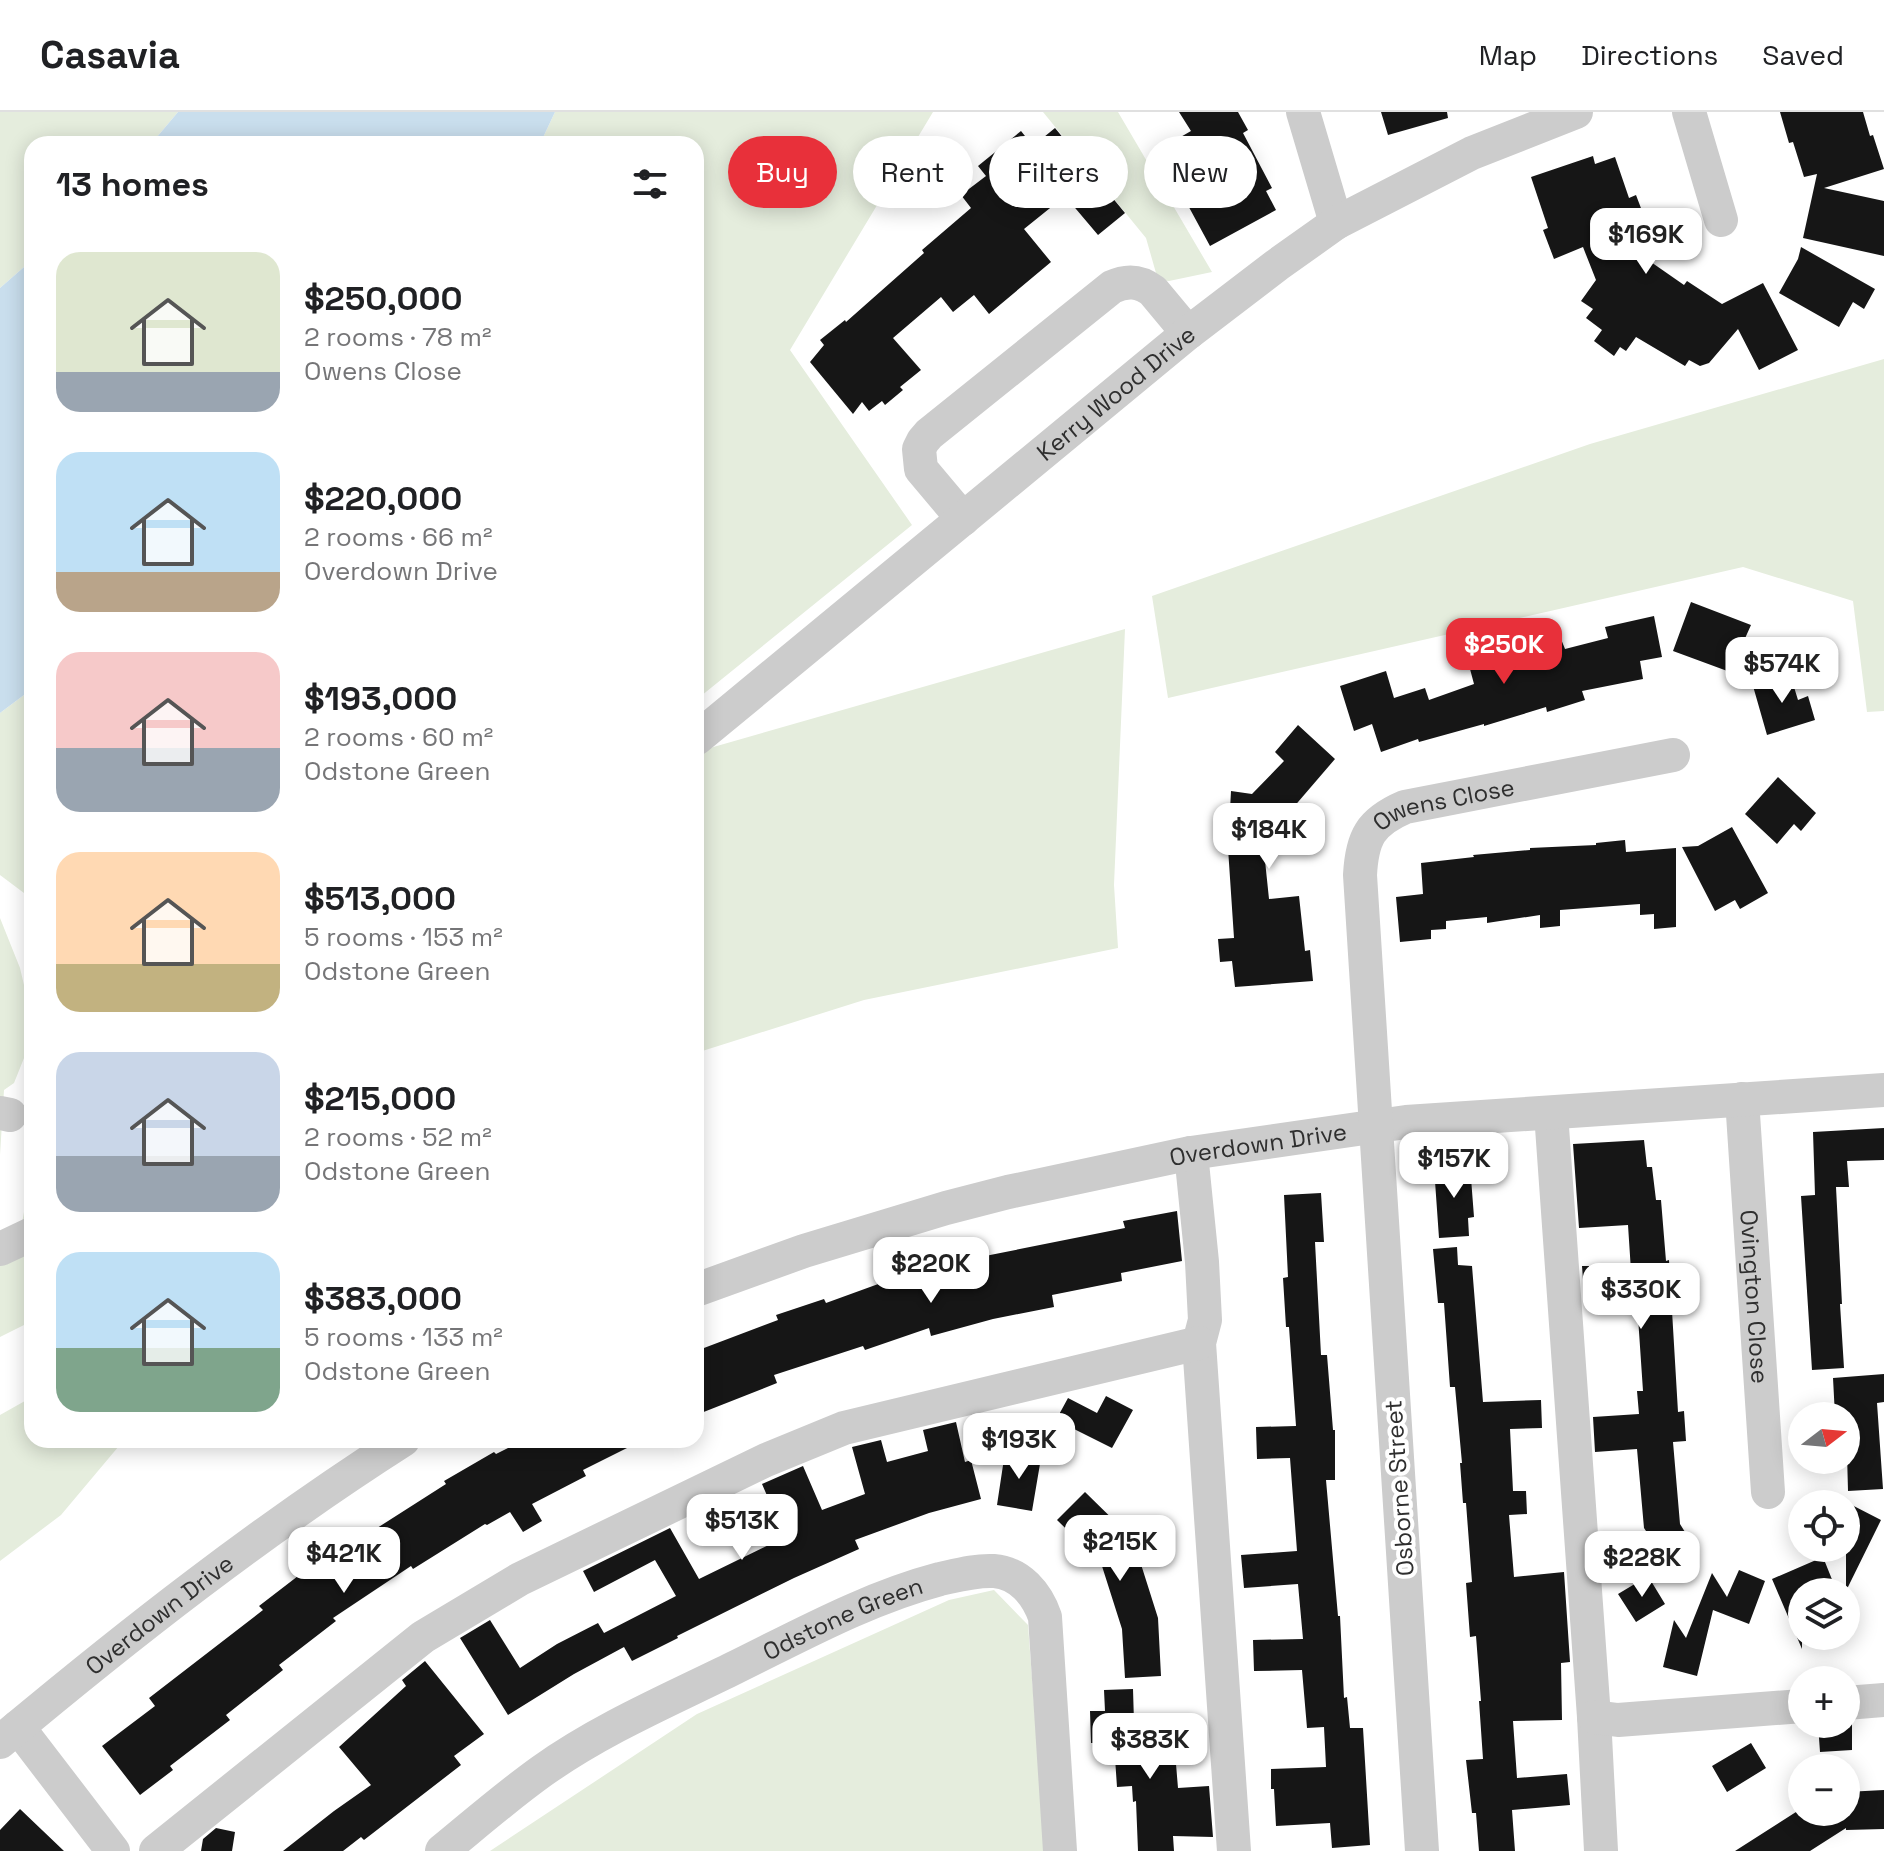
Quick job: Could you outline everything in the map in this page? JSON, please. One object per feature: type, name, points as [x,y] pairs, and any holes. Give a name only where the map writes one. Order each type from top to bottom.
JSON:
[{"type":"street","points":[[1303,112],[1336,223]]},
{"type":"street","name":"Kerry Wood Drive","points":[[704,732],[1188,333],[1336,223],[1428,174],[1495,126],[1576,112]]},
{"type":"street","points":[[1689,112],[1721,220]]},
{"type":"street","points":[[963,519],[921,469],[919,449],[929,434],[1112,287],[1121,283],[1146,285],[1188,333]]},
{"type":"street","name":"Owens Close","points":[[1376,1126],[1360,875],[1363,848],[1376,823],[1405,807],[1673,755]]},
{"type":"street","name":"Overdown Drive","points":[[704,1287],[804,1251],[946,1208],[1191,1153],[1376,1126],[1884,1090]]},
{"type":"street","name":"Ovington Close","points":[[1742,1099],[1768,1492]]},
{"type":"street","points":[[1551,1113],[1601,1851]]},
{"type":"street","name":"Osborne Street","points":[[1376,1126],[1422,1851]]},
{"type":"street","points":[[1191,1153],[1202,1262],[1205,1320],[1199,1343],[1234,1851]]},
{"type":"street","points":[[0,1249],[24,1238]]},
{"type":"street","points":[[156,1851],[423,1637],[520,1579],[766,1460],[844,1428],[1199,1343]]},
{"type":"street","name":"Overdown Drive","points":[[9,1734],[195,1586],[301,1508],[391,1448]]},
{"type":"street","name":"Odstone Green","points":[[442,1851],[542,1771],[612,1727],[865,1605],[928,1582],[962,1574],[997,1571],[1021,1581],[1030,1589],[1045,1617],[1060,1851]]},
{"type":"street","points":[[1860,1702],[1884,1700]]},
{"type":"street","points":[[1594,1717],[1618,1720],[1788,1707]]},
{"type":"street","points":[[9,1734],[113,1851]]},
{"type":"green space","points":[[0,112],[178,112],[158,136],[24,136],[24,267],[0,288]]},
{"type":"green space","points":[[555,112],[933,112],[919,136],[853,136],[853,208],[875,208],[790,350],[912,525],[704,694],[704,136],[544,136]]},
{"type":"green space","points":[[1043,112],[1118,112],[1144,156],[1144,208],[1174,208],[1212,272],[1169,281],[1158,280],[1146,238],[1121,208],[1128,208],[1128,136],[1063,136]]},
{"type":"green space","points":[[1884,359],[1884,711],[1867,712],[1853,601],[1743,567],[1168,698],[1152,596],[1590,444]]},
{"type":"green space","points":[[1125,629],[1114,885],[1118,948],[864,1000],[704,1050],[704,750]]},
{"type":"green space","points":[[24,695],[24,893],[0,875],[0,713]]},
{"type":"green space","points":[[0,918],[24,985],[24,1058],[14,1083],[4,1090],[0,1155]]},
{"type":"green space","points":[[24,1212],[24,1325],[0,1337],[0,1249],[19,1240]]},
{"type":"green space","points":[[24,1402],[24,1448],[117,1448],[61,1515],[0,1561],[0,1415]]},
{"type":"green space","points":[[994,1590],[1028,1625],[1045,1851],[490,1851],[697,1714],[949,1600]]},
{"type":"water","points":[[178,112],[555,112],[544,136],[158,136]]},
{"type":"water","points":[[24,267],[24,695],[0,713],[0,288]]},
{"type":"building","points":[[1179,112],[1238,112],[1248,130],[1243,133],[1245,136],[1182,136],[1191,131]]},
{"type":"building","points":[[1381,112],[1447,112],[1448,118],[1388,135]]},
{"type":"building","points":[[1780,112],[1863,112],[1884,169],[1824,188],[1884,201],[1884,256],[1803,238],[1817,174],[1804,177]]},
{"type":"building","points":[[1055,128],[1062,136],[1045,136]]},
{"type":"building","points":[[1593,156],[1595,164],[1615,157],[1629,198],[1636,195],[1647,224],[1615,237],[1684,285],[1687,281],[1722,304],[1763,283],[1798,350],[1759,370],[1738,329],[1709,363],[1700,366],[1689,360],[1685,366],[1636,337],[1626,351],[1620,347],[1614,356],[1594,341],[1602,330],[1586,318],[1593,309],[1581,301],[1596,280],[1583,247],[1554,259],[1543,230],[1548,228],[1531,177]]},
{"type":"building","points":[[989,157],[989,208],[1050,208],[1024,229],[1051,262],[989,314],[974,295],[953,312],[941,297],[893,338],[921,370],[900,387],[903,390],[885,405],[882,401],[869,411],[862,402],[853,414],[810,362],[824,345],[820,340],[846,322],[924,253],[922,250],[973,208],[973,186],[986,176],[978,166]]},
{"type":"building","points":[[1257,160],[1272,188],[1266,191],[1276,210],[1210,246],[1189,208],[1257,208]]},
{"type":"building","points":[[1075,208],[1121,208],[1125,213],[1098,235]]},
{"type":"building","points":[[1801,247],[1875,289],[1864,309],[1853,302],[1839,327],[1779,293],[1798,259]]},
{"type":"building","points":[[1691,602],[1751,625],[1730,672],[1673,651]]},
{"type":"building","points":[[1654,616],[1662,657],[1640,661],[1643,679],[1582,691],[1585,700],[1547,712],[1546,707],[1484,726],[1419,742],[1418,739],[1381,752],[1372,724],[1354,731],[1340,686],[1386,671],[1394,698],[1425,688],[1429,700],[1474,684],[1466,654],[1509,642],[1512,653],[1561,639],[1565,649],[1608,638],[1605,627]]},
{"type":"building","points":[[1790,674],[1798,700],[1808,696],[1815,720],[1767,735],[1753,686]]},
{"type":"building","points":[[1298,725],[1335,759],[1280,823],[1299,825],[1298,854],[1264,851],[1269,899],[1299,896],[1305,951],[1310,950],[1313,981],[1235,987],[1232,961],[1220,962],[1218,939],[1234,938],[1228,848],[1231,791],[1252,794],[1284,761],[1275,752]]},
{"type":"building","points":[[1778,777],[1816,813],[1801,831],[1794,824],[1777,844],[1745,814]]},
{"type":"building","points":[[1732,827],[1768,893],[1740,909],[1735,900],[1715,911],[1682,847],[1698,846]]},
{"type":"building","points":[[1625,840],[1626,852],[1676,848],[1676,927],[1654,929],[1654,914],[1640,915],[1640,904],[1560,910],[1560,926],[1540,928],[1540,915],[1487,923],[1487,917],[1446,921],[1446,929],[1431,930],[1431,939],[1400,942],[1396,897],[1423,894],[1421,863],[1530,848],[1596,845]]},
{"type":"building","points":[[1884,1128],[1884,1160],[1847,1161],[1849,1187],[1836,1187],[1844,1368],[1812,1370],[1801,1196],[1815,1195],[1813,1132]]},
{"type":"building","points":[[1644,1140],[1647,1167],[1652,1167],[1656,1200],[1661,1200],[1666,1261],[1669,1260],[1678,1412],[1684,1411],[1686,1441],[1673,1442],[1680,1524],[1698,1553],[1672,1570],[1644,1528],[1637,1449],[1595,1452],[1593,1417],[1639,1414],[1637,1391],[1643,1391],[1638,1317],[1634,1317],[1628,1225],[1579,1228],[1573,1144]]},
{"type":"building","points":[[1470,1165],[1474,1217],[1468,1218],[1469,1236],[1439,1238],[1434,1167]]},
{"type":"building","points":[[1321,1193],[1324,1242],[1315,1242],[1321,1355],[1327,1355],[1335,1430],[1335,1480],[1326,1480],[1340,1616],[1344,1698],[1347,1697],[1350,1728],[1363,1728],[1370,1845],[1332,1848],[1330,1823],[1276,1826],[1271,1769],[1326,1767],[1324,1727],[1307,1728],[1302,1670],[1254,1671],[1253,1640],[1303,1639],[1298,1584],[1244,1588],[1241,1555],[1297,1551],[1290,1458],[1257,1459],[1256,1427],[1296,1426],[1283,1278],[1288,1277],[1284,1195]]},
{"type":"building","points":[[1177,1211],[1182,1261],[1121,1273],[1122,1281],[1052,1295],[1054,1307],[931,1336],[929,1328],[865,1350],[863,1346],[774,1375],[777,1383],[704,1412],[704,1348],[778,1320],[776,1315],[824,1299],[826,1303],[892,1279],[975,1258],[1125,1228],[1123,1221]]},
{"type":"building","points":[[1457,1247],[1458,1265],[1472,1266],[1483,1402],[1541,1400],[1542,1428],[1510,1429],[1513,1491],[1526,1491],[1527,1514],[1509,1515],[1514,1577],[1564,1572],[1570,1662],[1561,1663],[1562,1720],[1513,1721],[1517,1778],[1567,1774],[1570,1805],[1512,1810],[1515,1851],[1479,1851],[1476,1813],[1472,1813],[1466,1760],[1483,1759],[1481,1701],[1476,1636],[1470,1637],[1466,1583],[1472,1582],[1455,1387],[1450,1387],[1444,1303],[1438,1303],[1433,1249]]},
{"type":"building","points":[[1582,1266],[1589,1266],[1589,1293],[1584,1293]]},
{"type":"building","points":[[1884,1374],[1884,1402],[1877,1403],[1883,1489],[1848,1490],[1848,1474],[1860,1474],[1860,1402],[1834,1402],[1833,1378]]},
{"type":"building","points":[[1106,1396],[1133,1410],[1112,1448],[1056,1420],[1068,1398],[1097,1413]]},
{"type":"building","points":[[956,1422],[965,1462],[971,1460],[981,1499],[929,1513],[855,1540],[859,1549],[794,1578],[632,1661],[624,1647],[508,1715],[460,1638],[490,1620],[520,1668],[598,1623],[604,1633],[676,1596],[655,1560],[594,1592],[583,1571],[670,1528],[699,1579],[785,1537],[762,1484],[803,1466],[822,1510],[865,1494],[852,1447],[881,1440],[887,1462],[928,1451],[923,1430]]},
{"type":"building","points":[[508,1448],[627,1448],[583,1470],[586,1476],[532,1504],[542,1521],[523,1532],[510,1512],[413,1569],[411,1566],[333,1618],[336,1621],[279,1665],[283,1670],[226,1715],[230,1720],[170,1766],[173,1770],[140,1795],[102,1746],[155,1706],[149,1698],[263,1610],[259,1606],[298,1576],[361,1533],[363,1537],[446,1484],[444,1481],[494,1452],[496,1454]]},
{"type":"building","points":[[1005,1452],[1041,1458],[1032,1511],[997,1505]]},
{"type":"building","points":[[1085,1492],[1133,1539],[1158,1618],[1161,1676],[1125,1678],[1122,1629],[1101,1563],[1057,1520]]},
{"type":"building","points":[[1860,1509],[1881,1520],[1852,1578],[1846,1578],[1846,1562],[1860,1562]]},
{"type":"building","points":[[1811,1562],[1825,1562],[1831,1578],[1788,1578],[1788,1616],[1772,1579]]},
{"type":"building","points":[[1739,1570],[1765,1581],[1749,1624],[1713,1610],[1697,1676],[1663,1667],[1674,1620],[1686,1638],[1712,1573],[1727,1597]]},
{"type":"building","points":[[1648,1576],[1665,1604],[1636,1622],[1618,1594]]},
{"type":"building","points":[[425,1661],[484,1734],[454,1756],[461,1765],[364,1840],[361,1837],[343,1851],[283,1851],[371,1785],[339,1747],[406,1686],[402,1680]]},
{"type":"building","points":[[1133,1689],[1135,1756],[1167,1754],[1168,1764],[1176,1764],[1178,1788],[1209,1786],[1213,1837],[1173,1836],[1174,1851],[1138,1851],[1136,1801],[1133,1802],[1132,1786],[1117,1787],[1114,1743],[1091,1743],[1090,1711],[1105,1711],[1104,1690]]},
{"type":"building","points":[[1819,1738],[1852,1738],[1852,1750],[1820,1752]]},
{"type":"building","points":[[1751,1743],[1766,1768],[1727,1792],[1712,1766]]},
{"type":"building","points":[[1884,1790],[1884,1829],[1846,1828],[1810,1851],[1735,1851],[1788,1817],[1788,1826],[1860,1826],[1860,1791]]},
{"type":"building","points":[[20,1809],[64,1851],[0,1851],[0,1830]]},
{"type":"building","points":[[216,1828],[235,1832],[232,1851],[201,1851],[203,1839]]}]
